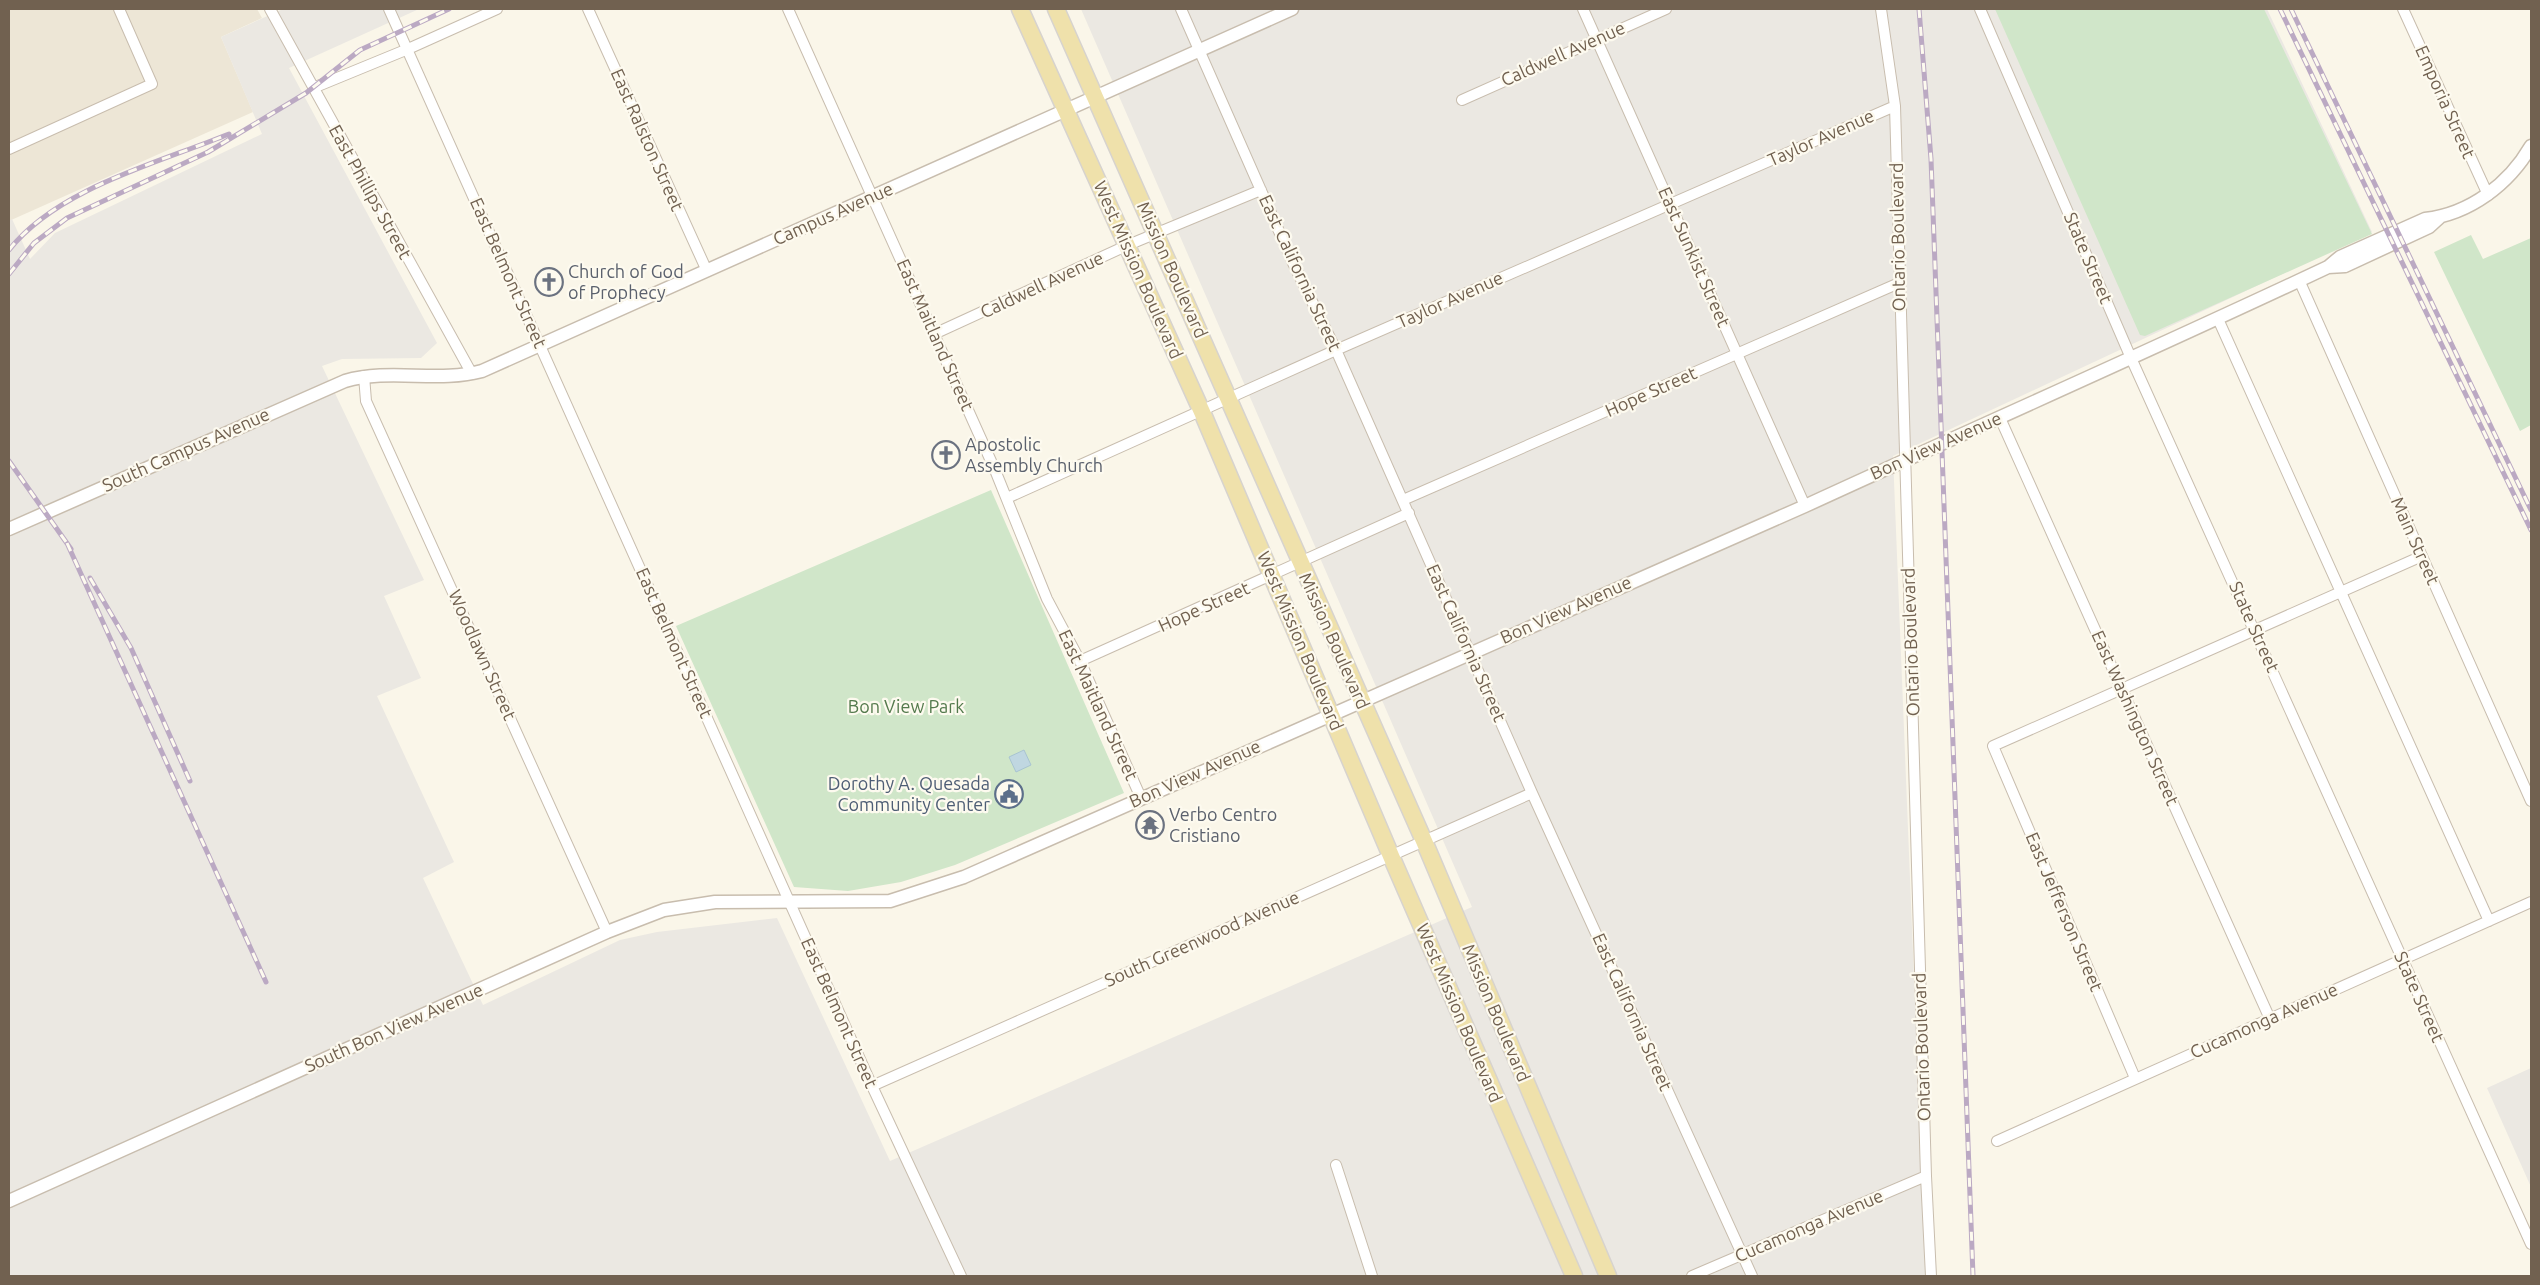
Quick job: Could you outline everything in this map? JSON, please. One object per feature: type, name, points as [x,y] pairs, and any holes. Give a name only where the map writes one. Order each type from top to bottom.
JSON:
[{"type":"main road","name":"West Mission Boulevard","points":[[1020,9],[1202,412],[1391,856],[1574,1276]]},
{"type":"main road","name":"Mission Boulevard","points":[[1056,9],[1424,841],[1608,1276]]},
{"type":"street","points":[[9,149],[152,84],[119,9]]},
{"type":"street","name":"East Phillips Street","points":[[270,9],[312,88],[472,374]]},
{"type":"street","name":"East Belmont Street","points":[[389,9],[872,1086],[961,1276]]},
{"type":"street","points":[[312,88],[408,49],[497,9]]},
{"type":"street","name":"East Ralston Street","points":[[588,9],[706,271]]},
{"type":"street","name":"East Maitland Street","points":[[788,9],[1008,498],[1027,552],[1047,599],[1080,661],[1141,798]]},
{"type":"street","name":"East California Street","points":[[1181,9],[1293,263],[1336,350],[1532,793],[1752,1276]]},
{"type":"street","name":"Campus Avenue","points":[[364,376],[472,374],[541,345],[1064,109],[1292,9]]},
{"type":"street","name":"East Sunkist Street","points":[[1583,9],[1805,506]]},
{"type":"street","name":"Caldwell Avenue","points":[[1462,100],[1666,9]]},
{"type":"street","name":"Ontario Boulevard","points":[[1881,9],[1895,106],[1926,1176],[1931,1276]]},
{"type":"street","name":"State Street","points":[[1980,9],[2131,358],[2256,630],[2402,960],[2531,1244]]},
{"type":"street","name":"Emporia Street","points":[[2403,9],[2488,196]]},
{"type":"street","name":"Taylor Avenue","points":[[1008,498],[1229,400],[1336,350],[1895,106]]},
{"type":"street","name":"Bon View Avenue","points":[[790,902],[890,902],[964,877],[1469,652],[1805,506],[2218,319],[2328,267],[2340,257],[2397,231],[2425,219],[2440,217],[2488,196],[2522,162],[2531,146]]},
{"type":"street","name":"Caldwell Avenue","points":[[934,334],[1128,245],[1262,190]]},
{"type":"street","name":"Main Street","points":[[2300,280],[2531,801]]},
{"type":"street","name":"Hope Street","points":[[1403,500],[1899,283]]},
{"type":"street","points":[[2218,319],[2339,593],[2489,921]]},
{"type":"street","name":"South Campus Avenue","points":[[9,528],[335,385],[364,376]]},
{"type":"street","name":"Woodlawn Street","points":[[364,376],[366,401],[607,932]]},
{"type":"street","name":"East Washington Street","points":[[2000,418],[2270,1019]]},
{"type":"street","name":"Hope Street","points":[[1080,661],[1300,564],[1409,513]]},
{"type":"street","points":[[2122,689],[2422,556]]},
{"type":"street","name":"East Jefferson Street","points":[[2122,689],[1993,746],[2135,1078]]},
{"type":"street","name":"South Greenwood Avenue","points":[[872,1086],[1532,793]]},
{"type":"street","name":"South Bon View Avenue","points":[[9,1201],[607,932],[664,910],[715,902],[790,902]]},
{"type":"street","name":"Cucamonga Avenue","points":[[1997,1141],[2531,902]]},
{"type":"street","points":[[1336,1166],[1372,1276]]},
{"type":"street","name":"Cucamonga Avenue","points":[[1692,1276],[1926,1176]]},
{"type":"shaded area","points":[[9,9],[257,9],[262,18],[221,37],[253,112],[9,221]]},
{"type":"shaded area","points":[[283,9],[419,9],[289,68],[437,343],[421,358],[342,359],[322,366],[424,580],[384,596],[421,678],[377,696],[454,862],[423,878],[483,1005],[620,940],[657,932],[777,918],[890,1161],[1472,907],[1081,9],[2267,9],[2372,232],[1893,456],[1926,1276],[9,1276],[9,221],[12,219],[30,259],[55,233],[262,134],[221,37]]},
{"type":"shaded area","points":[[2531,1068],[2531,1187],[2487,1088]]},
{"type":"green space","points":[[1995,9],[2264,9],[2372,234],[2145,336],[2140,335]]},
{"type":"green space","points":[[2471,235],[2483,259],[2531,238],[2531,425],[2520,431],[2434,252]]},
{"type":"green space","name":"Bon View Park","points":[[991,490],[1124,793],[955,865],[901,882],[848,891],[794,887],[676,626]]},
{"type":"water","points":[[1024,750],[1031,765],[1016,772],[1009,757]]},
{"type":"railway","points":[[9,274],[34,243],[67,218],[208,152],[306,93],[360,50],[449,9]]},
{"type":"railway","points":[[1919,9],[1931,159],[1973,1276]]},
{"type":"railway","points":[[2280,9],[2531,530]]},
{"type":"railway","points":[[2291,9],[2531,510]]},
{"type":"railway","points":[[9,250],[30,228],[54,210],[81,194],[141,167],[229,134]]},
{"type":"railway","points":[[9,461],[71,549]]},
{"type":"railway","points":[[67,543],[266,982]]},
{"type":"railway","points":[[90,578],[131,648],[190,781]]},
{"type":"place","name":"Church of God of Prophecy","points":[[549,282]]},
{"type":"place","name":"Apostolic Assembly Church","points":[[946,455]]},
{"type":"place","name":"Dorothy A. Quesada Community Center","points":[[1009,794]]},
{"type":"place","name":"Verbo Centro Cristiano","points":[[1150,825]]}]
